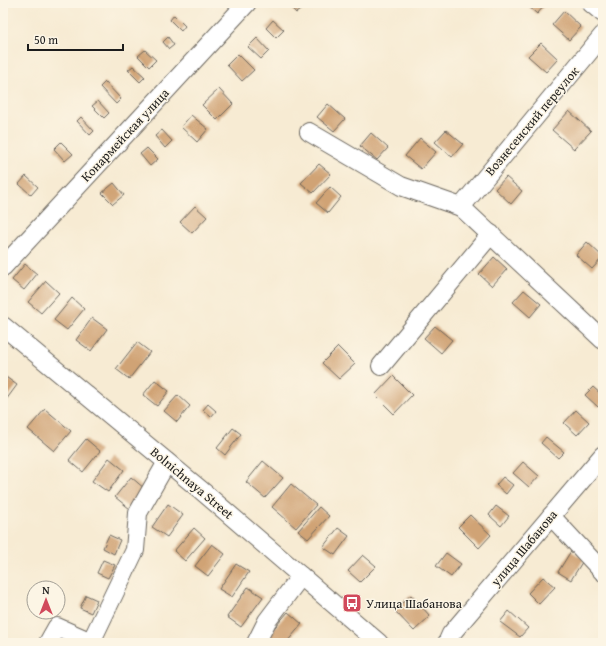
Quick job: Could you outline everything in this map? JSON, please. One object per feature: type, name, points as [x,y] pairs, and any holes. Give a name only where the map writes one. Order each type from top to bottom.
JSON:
[{"type":"street","name":"Конармейская улица","points":[[3,267],[246,3]]},
{"type":"street","points":[[591,3],[603,13]]},
{"type":"street","name":"Вознесенский переулок","points":[[461,207],[603,35]]},
{"type":"street","points":[[309,132],[401,186],[461,207],[603,340]]},
{"type":"street","points":[[381,366],[491,234]]},
{"type":"street","name":"Bolnichnaya Street","points":[[3,326],[168,462],[379,643]]},
{"type":"street","name":"улица Шабанова","points":[[447,643],[451,634],[603,455]]},
{"type":"street","points":[[48,643],[56,627],[91,642],[135,550],[138,513],[168,462]]},
{"type":"street","points":[[551,516],[603,572]]},
{"type":"street","points":[[256,643],[267,621],[301,576]]},
{"type":"building","points":[[287,3],[305,3],[307,5],[296,13]]},
{"type":"building","points":[[525,3],[547,3],[537,14]]},
{"type":"building","points":[[564,11],[581,27],[569,40],[552,25]]},
{"type":"building","points":[[174,15],[185,26],[181,31],[170,20]]},
{"type":"building","points":[[273,20],[284,30],[276,38],[266,28]]},
{"type":"building","points":[[168,37],[174,45],[169,49],[163,42]]},
{"type":"building","points":[[257,38],[269,51],[261,59],[248,47]]},
{"type":"building","points":[[541,43],[558,59],[546,72],[528,56]]},
{"type":"building","points":[[145,50],[156,60],[149,67],[138,56]]},
{"type":"building","points":[[238,54],[254,70],[242,81],[227,65]]},
{"type":"building","points":[[133,66],[145,77],[140,82],[128,70]]},
{"type":"building","points":[[105,82],[121,99],[116,104],[100,87]]},
{"type":"building","points":[[219,89],[233,104],[217,120],[202,105]]},
{"type":"building","points":[[98,101],[109,113],[104,118],[92,106]]},
{"type":"building","points":[[328,104],[345,119],[334,131],[317,117]]},
{"type":"building","points":[[569,111],[591,131],[574,149],[552,130]]},
{"type":"building","points":[[191,115],[208,129],[197,142],[181,127]]},
{"type":"building","points":[[81,117],[94,131],[90,135],[77,121]]},
{"type":"building","points":[[162,130],[172,141],[165,148],[155,136]]},
{"type":"building","points":[[446,130],[463,144],[452,157],[435,142]]},
{"type":"building","points":[[371,133],[388,148],[377,160],[360,146]]},
{"type":"building","points":[[420,138],[436,152],[421,169],[405,156]]},
{"type":"building","points":[[61,142],[73,154],[65,161],[54,149]]},
{"type":"building","points":[[147,148],[158,159],[150,166],[140,154]]},
{"type":"building","points":[[319,164],[331,174],[313,193],[301,183]]},
{"type":"building","points":[[26,176],[38,187],[31,195],[19,184]]},
{"type":"building","points":[[506,177],[522,191],[511,204],[495,189]]},
{"type":"building","points":[[114,183],[124,195],[113,204],[102,193]]},
{"type":"building","points":[[330,187],[341,197],[328,213],[316,203]]},
{"type":"building","points":[[195,206],[207,217],[192,233],[180,222]]},
{"type":"building","points":[[587,242],[603,257],[592,269],[576,255]]},
{"type":"building","points":[[494,257],[507,269],[492,286],[479,274]]},
{"type":"building","points":[[25,264],[37,274],[24,290],[12,280]]},
{"type":"building","points":[[46,281],[59,293],[41,313],[28,302]]},
{"type":"building","points":[[524,290],[541,304],[530,317],[513,302]]},
{"type":"building","points":[[72,298],[84,309],[67,330],[54,320]]},
{"type":"building","points":[[92,318],[107,329],[91,351],[76,340]]},
{"type":"building","points":[[435,326],[452,340],[441,353],[424,338]]},
{"type":"building","points":[[137,342],[150,352],[129,379],[116,369]]},
{"type":"building","points":[[338,347],[355,364],[339,379],[322,363]]},
{"type":"building","points":[[3,375],[17,385],[3,404]]},
{"type":"building","points":[[393,376],[412,395],[394,414],[375,395]]},
{"type":"building","points":[[155,380],[169,391],[157,406],[143,395]]},
{"type":"building","points":[[593,387],[603,396],[603,402],[598,407],[585,395]]},
{"type":"building","points":[[178,395],[190,406],[177,422],[164,411]]},
{"type":"building","points":[[208,404],[216,411],[211,417],[203,410]]},
{"type":"building","points":[[45,409],[71,431],[54,451],[28,429]]},
{"type":"building","points":[[576,410],[589,422],[577,435],[564,423]]},
{"type":"building","points":[[233,428],[241,434],[225,455],[217,448]]},
{"type":"building","points":[[546,437],[564,452],[558,458],[541,443]]},
{"type":"building","points":[[86,439],[100,451],[83,472],[69,460]]},
{"type":"building","points":[[109,458],[124,470],[108,492],[92,481]]},
{"type":"building","points":[[263,461],[283,478],[265,498],[246,482]]},
{"type":"building","points":[[523,462],[539,476],[529,487],[513,473]]},
{"type":"building","points":[[131,477],[145,489],[130,509],[115,497]]},
{"type":"building","points":[[503,477],[513,485],[506,494],[496,485]]},
{"type":"building","points":[[291,484],[316,505],[296,528],[272,507]]},
{"type":"building","points":[[168,504],[183,515],[167,537],[152,527]]},
{"type":"building","points":[[496,506],[509,516],[501,526],[489,515]]},
{"type":"building","points":[[319,507],[329,516],[308,539],[298,531]]},
{"type":"building","points":[[470,515],[491,535],[479,548],[458,527]]},
{"type":"building","points":[[194,528],[205,538],[185,561],[174,551]]},
{"type":"building","points":[[338,528],[349,536],[335,555],[323,547]]},
{"type":"building","points":[[109,535],[120,540],[114,554],[103,548]]},
{"type":"building","points":[[212,544],[225,554],[208,576],[195,566]]},
{"type":"building","points":[[571,551],[584,559],[571,580],[558,572]]},
{"type":"building","points":[[446,553],[461,564],[451,577],[436,566]]},
{"type":"building","points":[[363,555],[376,566],[360,582],[348,571]]},
{"type":"building","points":[[103,560],[115,565],[108,578],[97,573]]},
{"type":"building","points":[[236,564],[249,572],[232,597],[219,589]]},
{"type":"building","points":[[543,577],[555,587],[539,604],[528,593]]},
{"type":"building","points":[[248,587],[263,597],[241,627],[227,617]]},
{"type":"building","points":[[86,595],[97,600],[91,613],[80,608]]},
{"type":"building","points":[[411,595],[430,616],[414,631],[394,610]]},
{"type":"building","points":[[509,611],[528,628],[520,637],[500,622]]},
{"type":"building","points":[[288,612],[302,624],[286,643],[267,643],[264,640]]},
{"type":"place","name":"Улица Шабанова","points":[[352,603]]}]
